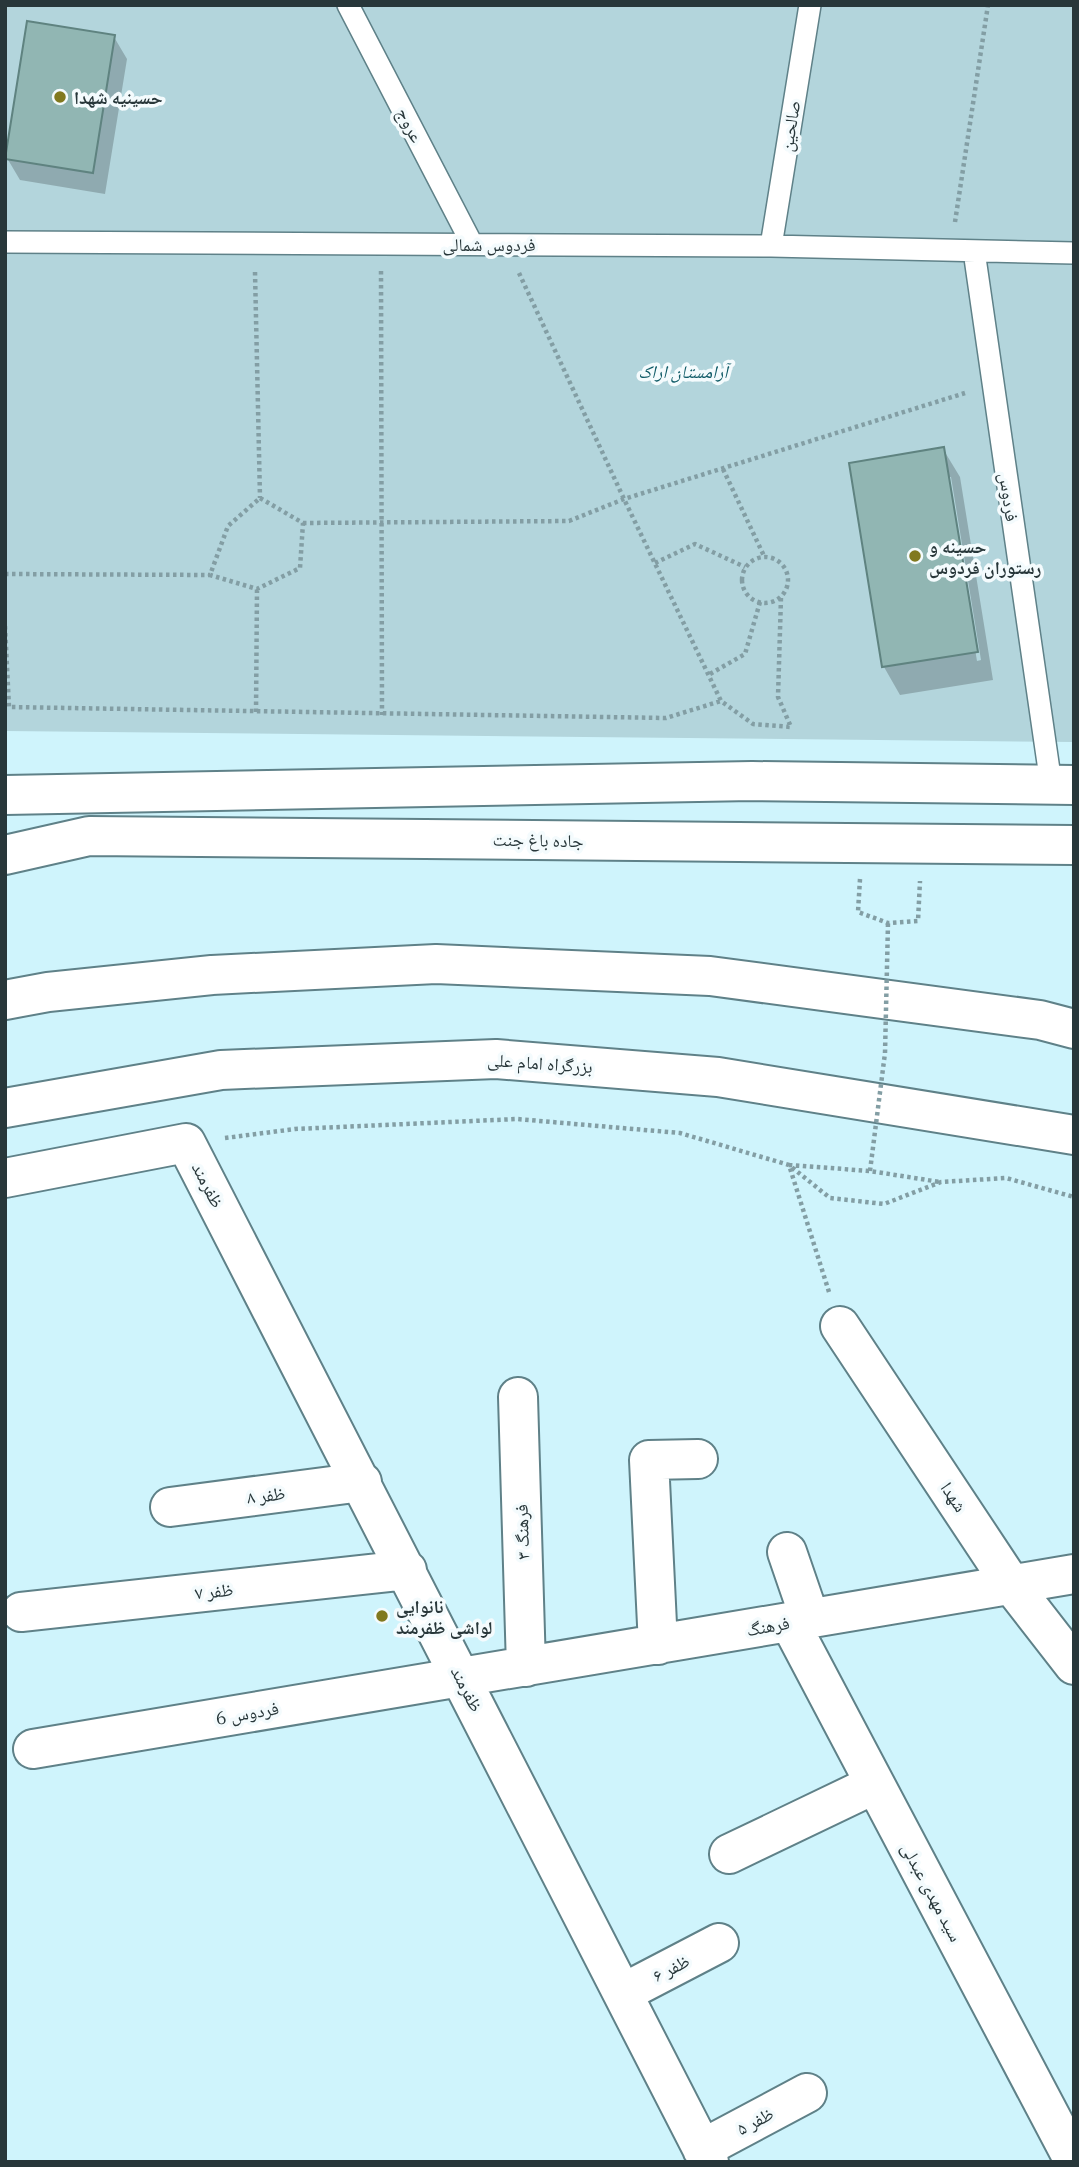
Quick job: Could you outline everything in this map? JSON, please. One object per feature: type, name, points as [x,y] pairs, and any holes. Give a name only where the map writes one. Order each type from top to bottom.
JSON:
[{"type":"main road","points":[[5,795],[751,782],[1062,785]]},
{"type":"main road","name":"جاده باغ جنت","points":[[5,855],[89,836],[1074,845]]},
{"type":"main road","points":[[5,1000],[48,992],[212,975],[436,964],[710,976],[1040,1020],[1074,1029]]},
{"type":"main road","name":"بزرگراه امام علی","points":[[5,1108],[221,1070],[496,1059],[718,1077],[1074,1135]]},
{"type":"main road","points":[[5,1178],[186,1143]]},
{"type":"main road","name":"ظفرمند","points":[[186,1143],[706,2155]]},
{"type":"main road","name":"شهدا","points":[[840,1326],[1011,1584],[1074,1664]]},
{"type":"main road","name":"فرهنگ ۳","points":[[518,1397],[526,1667]]},
{"type":"main road","points":[[658,1644],[649,1460],[698,1459]]},
{"type":"main road","name":"ظفر ۸","points":[[170,1507],[362,1482]]},
{"type":"main road","name":"سید مهدی عبدلی","points":[[787,1552],[800,1621],[875,1784],[1071,2160]]},
{"type":"main road","name":"ظفر ۷","points":[[21,1612],[407,1570]]},
{"type":"main road","name":"فرهنگ","points":[[461,1677],[1074,1574]]},
{"type":"main road","name":"فردوس 6","points":[[33,1749],[461,1677]]},
{"type":"main road","points":[[729,1854],[875,1784]]},
{"type":"main road","name":"ظفر ۶","points":[[623,1993],[719,1942]]},
{"type":"main road","name":"ظفر ۵","points":[[706,2155],[807,2093]]},
{"type":"lane","name":"عروج","points":[[348,5],[472,244]]},
{"type":"lane","name":"صالحین","points":[[771,246],[810,5]]},
{"type":"lane","name":"فردوس شمالی","points":[[5,242],[771,246],[1074,253]]},
{"type":"lane","name":"فردوس","points":[[974,251],[993,384],[1062,785]]},
{"type":"path","points":[[950,251],[988,5]]},
{"type":"path","points":[[254,243],[260,498]]},
{"type":"path","points":[[381,244],[382,715]]},
{"type":"path","points":[[506,244],[721,701],[753,724],[792,727],[778,698],[781,597],[787,587],[788,576],[785,567],[775,559],[764,556],[751,561],[742,578],[744,589],[750,598],[771,602],[781,597]]},
{"type":"path","points":[[260,498],[303,523],[569,521],[624,499],[993,384]]},
{"type":"path","points":[[723,469],[764,556]]},
{"type":"path","points":[[210,575],[228,526],[260,498]]},
{"type":"path","points":[[5,574],[210,575],[257,589],[300,568],[303,523]]},
{"type":"path","points":[[655,563],[695,544],[746,567]]},
{"type":"path","points":[[256,712],[257,589]]},
{"type":"path","points":[[710,674],[745,654],[760,602]]},
{"type":"path","points":[[5,626],[9,707],[666,718],[721,701]]},
{"type":"path","points":[[858,912],[888,923],[918,921]]},
{"type":"path","points":[[870,1171],[885,1053],[888,923]]},
{"type":"path","points":[[186,1143],[295,1129],[517,1119],[680,1133],[789,1165],[870,1171],[941,1182],[1006,1178],[1074,1196]]},
{"type":"path","points":[[789,1165],[830,1198],[884,1204],[941,1182]]},
{"type":"path","points":[[789,1165],[840,1326]]},
{"type":"green space","name":"آرامستان اراک","points":[[5,5],[1074,5],[1074,742],[5,731]]},
{"type":"building","name":"حسینیه شهدا","points":[[27,21],[115,35],[93,173],[5,159]]},
{"type":"building","points":[[944,447],[978,652],[882,667],[849,463]]},
{"type":"place","name":"حسینیه شهدا","points":[[60,97]]},
{"type":"place","name":"حسینه و رستوران فردوس","points":[[915,556]]},
{"type":"place","name":"نانوایی لواشی ظفرمند","points":[[382,1616]]}]
